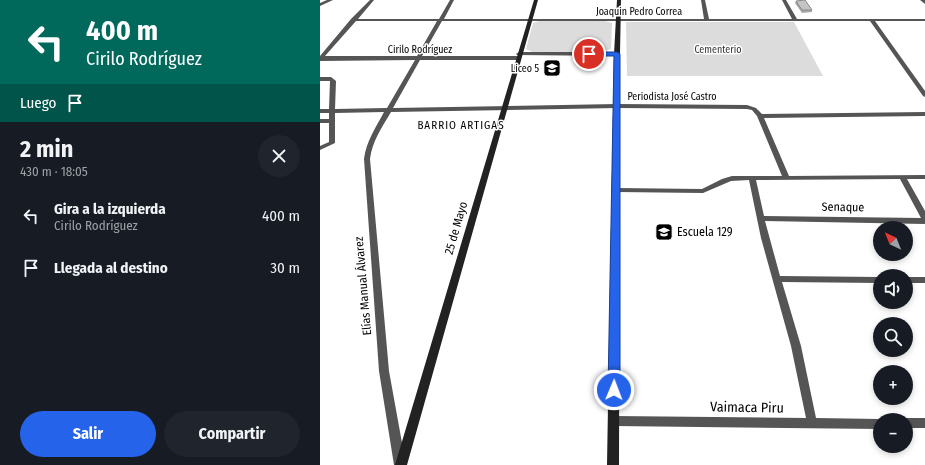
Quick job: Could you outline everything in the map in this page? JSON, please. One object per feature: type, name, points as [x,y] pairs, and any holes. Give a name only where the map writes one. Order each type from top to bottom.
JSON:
[{"type":"street","points":[[320,5],[331,0]]},
{"type":"street","points":[[321,59],[353,20],[372,0]]},
{"type":"street","name":"Elías Manual Álvarez","points":[[401,464],[384,371],[367,159],[372,140],[452,0]]},
{"type":"street","name":"25 de Mayo","points":[[401,464],[536,0]]},
{"type":"street","points":[[613,465],[617,190],[617,54],[619,0]]},
{"type":"street","points":[[703,0],[707,20]]},
{"type":"street","points":[[784,0],[795,20]]},
{"type":"street","points":[[922,0],[925,3]]},
{"type":"street","name":"Joaquin Pedro Correa","points":[[353,20],[925,20]]},
{"type":"street","points":[[872,21],[925,95]]},
{"type":"street","name":"Cirilo Rodríguez","points":[[321,59],[419,59],[617,54]]},
{"type":"street","points":[[320,79],[331,79],[333,81],[332,144],[320,148]]},
{"type":"street","name":"Periodista José Castro","points":[[320,111],[617,106],[747,107],[754,109],[760,116],[925,114]]},
{"type":"street","points":[[760,116],[786,177]]},
{"type":"street","points":[[320,121],[332,121]]},
{"type":"street","points":[[902,177],[925,219]]},
{"type":"street","points":[[617,190],[703,191],[710,189],[728,178],[925,177]]},
{"type":"street","points":[[752,178],[777,279],[796,346],[812,423]]},
{"type":"street","name":"Senaque","points":[[762,218],[925,219]]},
{"type":"street","points":[[777,279],[873,280]]},
{"type":"street","points":[[913,280],[925,280]]},
{"type":"street","name":"Vaimaca Piru","points":[[614,421],[873,424]]},
{"type":"street","points":[[913,423],[925,423]]},
{"type":"green space","points":[[539,21],[605,21],[612,23],[611,49],[602,52],[532,52],[526,49],[533,23]]},
{"type":"green space","name":"Cementerio","points":[[626,22],[794,22],[823,76],[627,76]]},
{"type":"building","points":[[805,0],[812,10],[802,10],[796,1]]},
{"type":"place","name":"Liceo 5","points":[[552,68]]},
{"type":"place","name":"Escuela 129","points":[[664,232]]},
{"type":"district","name":"BARRIO ARTIGAS","points":[[461,125]]},
{"type":"route","points":[[589,54],[617,54],[617,190],[614,390]]}]
